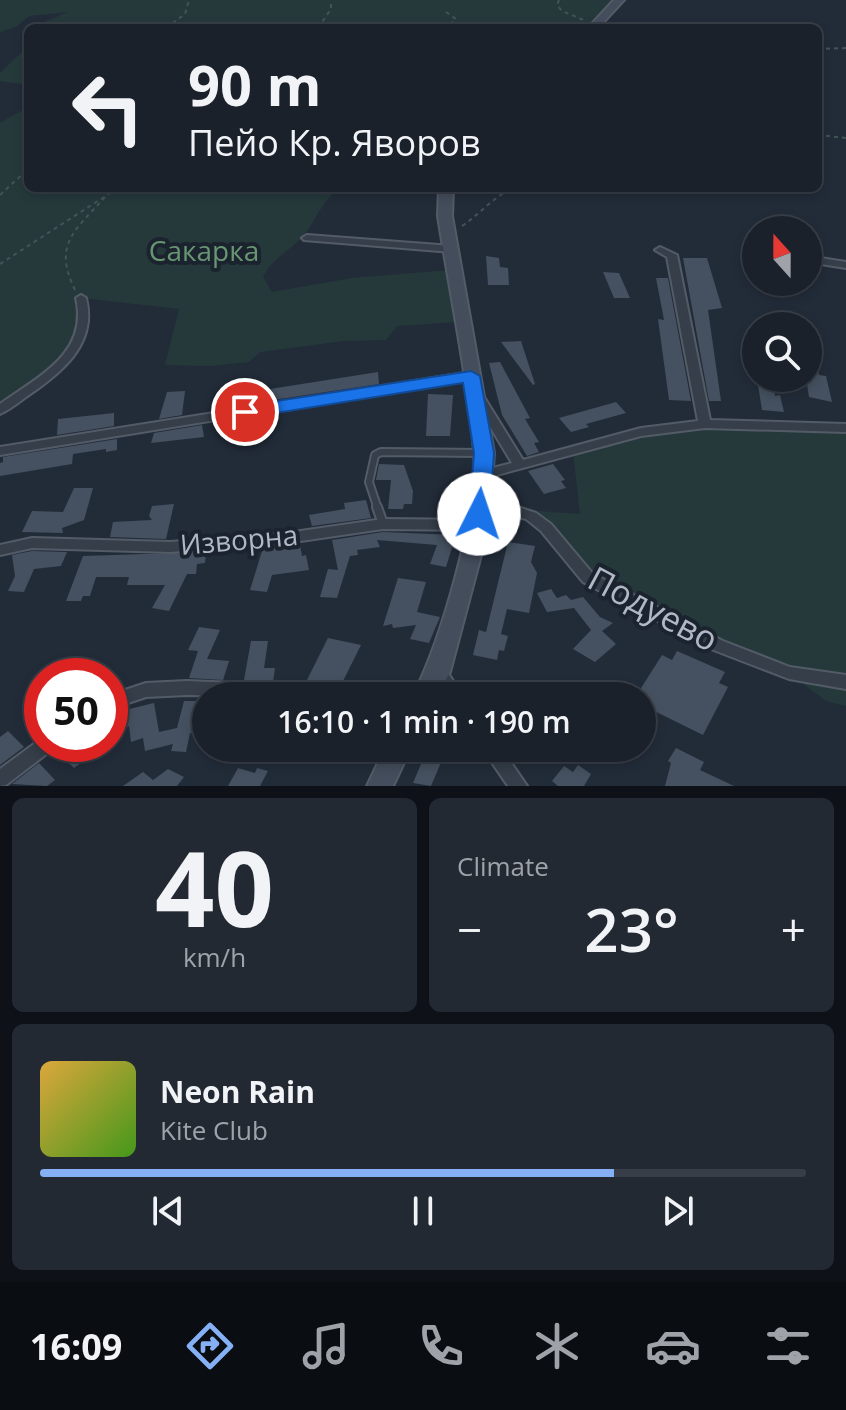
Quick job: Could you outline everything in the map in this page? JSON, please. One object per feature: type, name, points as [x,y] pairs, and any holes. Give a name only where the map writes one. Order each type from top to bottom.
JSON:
[{"type":"main road","points":[[599,22],[619,0]]},
{"type":"main road","points":[[433,682],[438,672],[479,514],[483,464],[476,394],[445,216],[446,192]]},
{"type":"main road","points":[[380,786],[391,762]]},
{"type":"street","points":[[307,238],[451,243]]},
{"type":"street","points":[[660,250],[672,255],[705,424]]},
{"type":"street","points":[[822,261],[846,265]]},
{"type":"street","points":[[0,410],[59,369],[73,354],[81,334],[84,306],[81,298]]},
{"type":"street","points":[[0,451],[471,376]]},
{"type":"street","points":[[476,394],[520,465]]},
{"type":"street","points":[[483,464],[520,465],[641,432],[705,424],[846,428]]},
{"type":"street","name":"Изворна","points":[[0,550],[32,543],[170,547],[287,538],[479,514]]},
{"type":"street","name":"Подуево","points":[[479,514],[531,516],[543,525],[588,578],[717,645],[789,673],[846,682]]},
{"type":"street","points":[[438,672],[445,682]]},
{"type":"street","points":[[128,696],[146,690],[192,688]]},
{"type":"street","points":[[0,779],[24,761]]},
{"type":"street","points":[[501,762],[518,786]]},
{"type":"lane","points":[[383,524],[369,482],[375,455],[381,452],[483,464]]},
{"type":"path","points":[[171,24],[185,14],[189,0]]},
{"type":"path","points":[[321,24],[331,9],[331,0]]},
{"type":"path","points":[[559,0],[557,5],[562,11],[599,22]]},
{"type":"path","points":[[446,12],[456,19],[450,24]]},
{"type":"path","points":[[822,49],[846,48]]},
{"type":"path","points":[[822,135],[846,138]]},
{"type":"path","points":[[0,195],[24,173]]},
{"type":"path","points":[[451,243],[491,199],[505,192]]},
{"type":"path","points":[[0,264],[109,193]]},
{"type":"path","points":[[81,298],[64,269],[66,245],[83,218],[109,193]]},
{"type":"green space","points":[[0,0],[619,0],[597,24],[39,24],[68,12],[29,16],[16,27],[0,32]]},
{"type":"green space","points":[[24,50],[24,84],[0,81],[0,73]]},
{"type":"green space","name":"Сакарка","points":[[24,109],[24,192],[335,192],[304,235],[276,260],[263,277],[272,292],[352,278],[451,270],[456,322],[397,326],[386,340],[344,341],[260,352],[249,362],[210,366],[165,365],[179,309],[82,298],[73,354],[0,410],[0,123]]},
{"type":"green space","points":[[705,424],[846,428],[846,706],[826,701],[789,673],[588,578],[543,525],[537,511],[580,514],[573,451],[641,432]]},
{"type":"building","points":[[486,256],[499,258],[500,267],[508,268],[509,285],[488,285]]},
{"type":"building","points":[[683,258],[707,258],[722,308],[708,310],[721,401],[709,401]]},
{"type":"building","points":[[603,272],[619,273],[630,298],[614,298]]},
{"type":"building","points":[[656,278],[668,278],[691,401],[669,400],[658,319],[664,320]]},
{"type":"building","points":[[521,341],[535,384],[533,385],[501,342]]},
{"type":"building","points":[[500,362],[530,418],[525,419],[539,442],[534,443],[539,452],[527,456],[502,415],[489,363]]},
{"type":"building","points":[[378,372],[379,384],[273,400],[270,389]]},
{"type":"building","points":[[822,375],[826,376],[832,402],[809,397],[808,392],[822,392]]},
{"type":"building","points":[[185,391],[182,415],[159,419],[167,392]]},
{"type":"building","points":[[759,392],[780,395],[784,412],[762,410]]},
{"type":"building","points":[[428,394],[453,395],[450,436],[426,436]]},
{"type":"building","points":[[616,402],[626,413],[586,424],[589,427],[571,432],[559,418]]},
{"type":"building","points":[[114,413],[114,426],[57,435],[58,419]]},
{"type":"building","points":[[202,425],[204,437],[151,443],[154,433]]},
{"type":"building","points":[[117,439],[117,450],[73,454],[72,464],[0,476],[3,457]]},
{"type":"building","points":[[379,464],[404,465],[413,491],[412,504],[404,504],[403,509],[388,509],[391,480],[376,480]]},
{"type":"building","points":[[553,464],[565,480],[561,481],[566,488],[544,494],[528,471]]},
{"type":"building","points":[[74,488],[93,488],[84,520],[62,528],[63,533],[22,532],[32,511],[63,512]]},
{"type":"building","points":[[366,500],[371,518],[312,526],[309,515],[345,509],[344,503]]},
{"type":"building","points":[[174,504],[166,539],[110,537],[113,522],[152,520],[149,516],[152,506]]},
{"type":"building","points":[[383,532],[456,535],[446,567],[430,564],[437,545],[377,540],[380,547],[357,550],[358,555],[350,556],[337,598],[320,597],[328,569],[338,570],[332,540]]},
{"type":"building","points":[[508,542],[535,546],[531,562],[537,573],[529,613],[507,609],[501,634],[508,636],[504,651],[499,650],[497,660],[473,655],[479,630],[486,632]]},
{"type":"building","points":[[300,545],[309,570],[272,575],[267,592],[250,590],[263,548]]},
{"type":"building","points":[[32,551],[67,552],[61,566],[34,569],[24,592],[8,591],[15,576],[12,555]]},
{"type":"building","points":[[206,552],[205,563],[197,564],[196,574],[187,574],[169,611],[152,608],[165,585],[127,585],[129,577],[96,577],[90,596],[83,596],[81,601],[66,601],[83,556]]},
{"type":"building","points":[[398,578],[426,582],[417,612],[440,617],[429,643],[410,639],[416,625],[383,626]]},
{"type":"building","points":[[551,589],[557,598],[566,595],[571,600],[583,597],[600,617],[613,623],[602,631],[616,644],[595,662],[573,649],[591,630],[574,608],[547,612],[537,593]]},
{"type":"building","points":[[199,627],[220,630],[207,659],[229,661],[223,680],[189,678],[198,651],[188,650]]},
{"type":"building","points":[[328,638],[361,645],[345,682],[306,682]]},
{"type":"building","points":[[251,641],[268,641],[264,668],[275,668],[273,682],[244,680]]},
{"type":"building","points":[[677,651],[725,672],[719,683],[728,687],[703,735],[656,712],[656,682],[645,682],[662,655],[672,660]]},
{"type":"building","points":[[184,701],[192,701],[192,733],[186,752],[171,751],[173,744],[145,751],[143,738],[131,742],[128,709],[154,703],[159,732],[177,728]]},
{"type":"building","points":[[8,731],[24,747],[0,765],[0,737]]},
{"type":"building","points":[[676,748],[704,762],[700,770],[734,786],[665,786],[671,763],[668,761]]},
{"type":"building","points":[[68,762],[82,762],[74,768]]},
{"type":"building","points":[[422,762],[441,762],[431,786],[413,783]]},
{"type":"building","points":[[39,763],[55,780],[47,786],[12,784]]},
{"type":"building","points":[[578,765],[591,774],[584,786],[558,786],[552,781],[564,766],[573,772]]},
{"type":"building","points":[[238,768],[255,773],[257,768],[268,771],[260,786],[228,786]]},
{"type":"building","points":[[168,769],[184,777],[177,786],[123,786],[143,772],[153,780]]},
{"type":"route","points":[[245,412],[471,376],[484,453],[479,514]]}]
